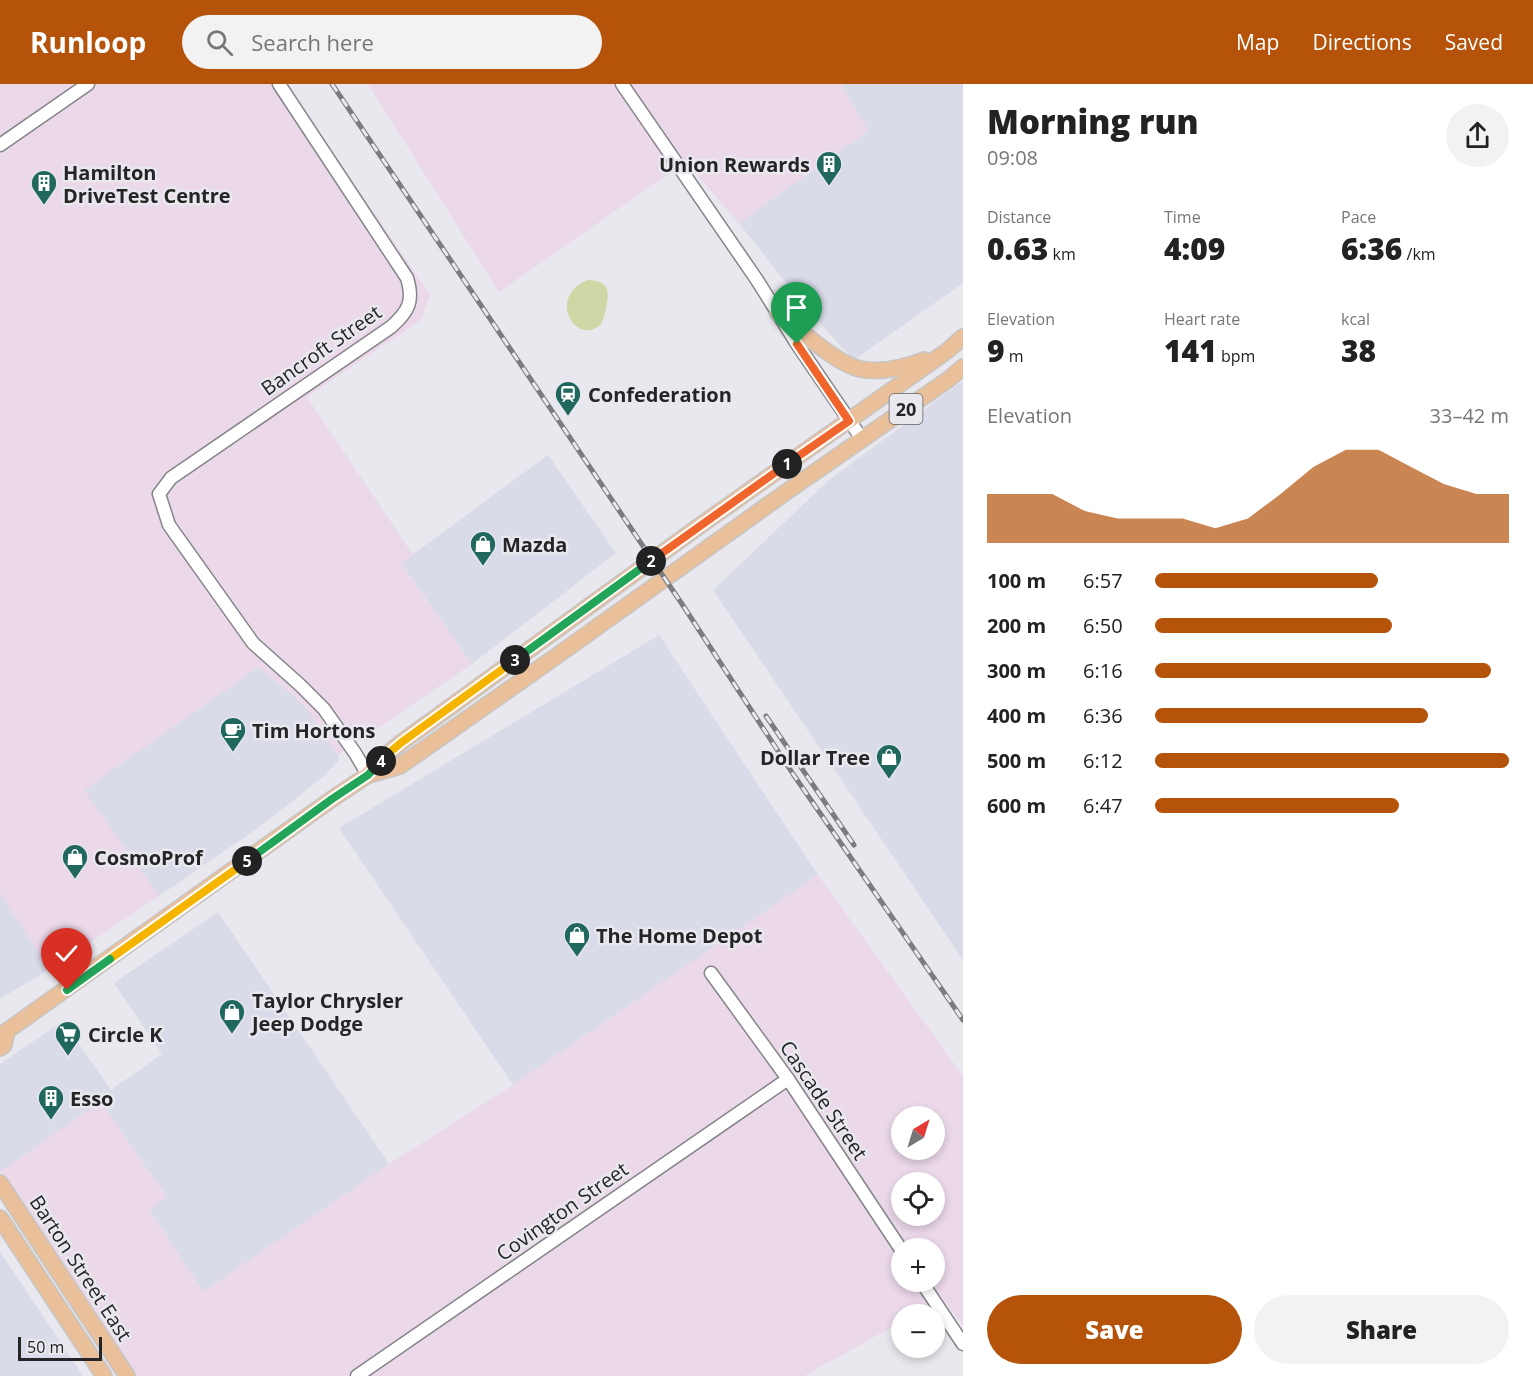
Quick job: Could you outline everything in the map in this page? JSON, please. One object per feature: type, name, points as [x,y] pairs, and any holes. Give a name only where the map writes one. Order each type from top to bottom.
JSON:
[{"type":"main road","points":[[778,313],[841,362],[860,369],[889,370],[910,366],[947,351]]},
{"type":"main road","points":[[849,421],[963,337]]},
{"type":"main road","name":"20","points":[[368,775],[400,766],[963,367]]},
{"type":"main road","name":"20","points":[[0,1048],[4,1045],[4,1030],[368,775],[402,742],[698,526],[849,421]]},
{"type":"main road","name":"Barton Street East","points":[[0,1183],[127,1376]]},
{"type":"main road","points":[[4,1224],[24,1219]]},
{"type":"main road","name":"Barton Street East","points":[[4,1224],[104,1376]]},
{"type":"street","points":[[0,144],[88,84]]},
{"type":"street","name":"Bancroft Street","points":[[279,84],[407,278],[411,291],[409,303],[400,319],[391,327],[171,478],[159,494],[169,525],[253,643],[324,709],[368,775]]},
{"type":"street","points":[[622,84],[699,194],[862,439]]},
{"type":"street","name":"Cascade Street","points":[[711,973],[788,1079],[893,1238]]},
{"type":"street","name":"Covington Street","points":[[357,1376],[788,1079]]},
{"type":"street","points":[[928,1292],[963,1344]]},
{"type":"shaded area","points":[[0,84],[287,84],[430,295],[421,320],[307,397],[413,555],[401,564],[472,664],[338,755],[311,714],[293,695],[258,667],[84,790],[159,896],[50,969],[0,894]]},
{"type":"shaded area","points":[[368,84],[841,84],[868,131],[739,223],[688,165],[661,179],[499,292]]},
{"type":"shaded area","points":[[841,84],[963,84],[963,283],[854,360],[809,312],[739,223],[868,131]]},
{"type":"shaded area","points":[[963,381],[963,960],[713,590],[829,480]]},
{"type":"shaded area","points":[[548,455],[616,553],[472,664],[401,563]]},
{"type":"shaded area","points":[[659,635],[818,875],[513,1085],[339,828]]},
{"type":"shaded area","points":[[258,667],[293,695],[311,714],[339,760],[322,778],[255,830],[159,896],[83,790]]},
{"type":"shaded area","points":[[818,875],[963,1076],[963,1326],[943,1299],[934,1304],[891,1304],[891,1328],[804,1376],[137,1376],[0,1172],[101,1101],[166,1197],[149,1210],[203,1292],[389,1164],[513,1085]]},
{"type":"shaded area","points":[[0,894],[50,969],[0,999]]},
{"type":"shaded area","points":[[218,912],[389,1164],[203,1292],[149,1209],[166,1196],[101,1102],[0,1172],[0,1064],[63,1021],[111,1090],[162,1054],[114,983]]},
{"type":"shaded area","points":[[0,1252],[83,1376],[0,1376]]},
{"type":"green space","points":[[588,280],[604,285],[608,297],[602,322],[596,328],[585,330],[574,324],[567,311],[567,305],[571,292]]},
{"type":"railway","points":[[332,84],[684,607],[793,774],[963,1020]]},
{"type":"railway","points":[[766,716],[854,845]]},
{"type":"place","name":"Union Rewards","points":[[829,187]]},
{"type":"place","name":"Hamilton DriveTest Centre","points":[[44,206]]},
{"type":"place","name":"Confederation","points":[[568,417]]},
{"type":"place","name":"Mazda","points":[[483,567]]},
{"type":"place","name":"Tim Hortons","points":[[233,753]]},
{"type":"place","name":"Dollar Tree","points":[[889,780]]},
{"type":"place","name":"CosmoProf","points":[[75,880]]},
{"type":"place","name":"The Home Depot","points":[[577,958]]},
{"type":"place","name":"Taylor Chrysler Jeep Dodge","points":[[232,1035]]},
{"type":"place","name":"Circle K","points":[[68,1057]]},
{"type":"place","name":"Esso","points":[[51,1121]]},
{"type":"route","points":[[67,990],[368,775],[402,742],[698,526],[849,421],[797,344]]}]
